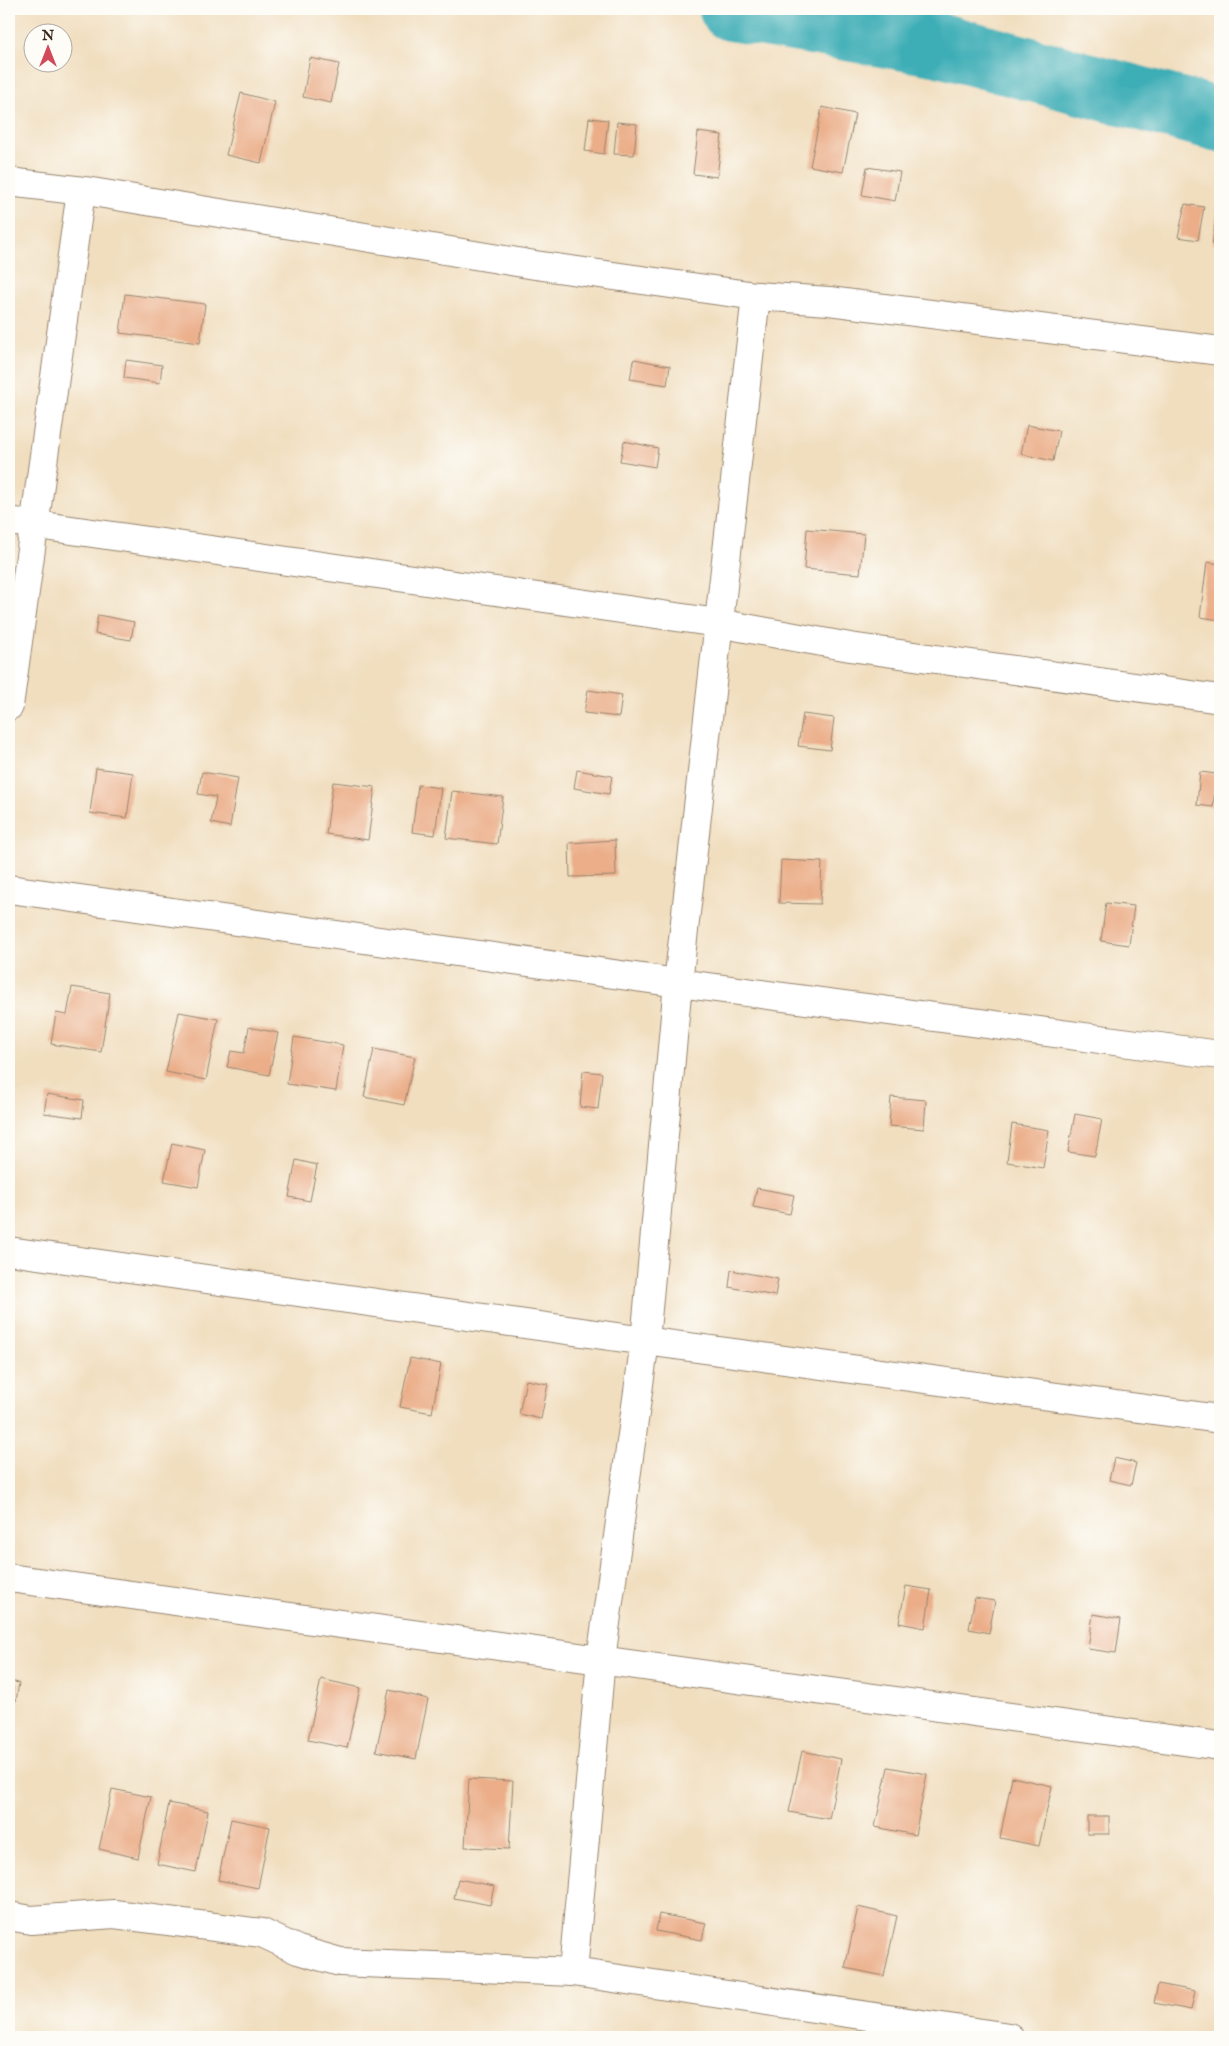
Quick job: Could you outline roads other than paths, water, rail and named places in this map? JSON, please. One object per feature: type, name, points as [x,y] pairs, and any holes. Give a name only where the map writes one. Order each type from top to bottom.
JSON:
[{"type":"street","points":[[9,182],[81,191],[535,265],[756,296],[829,301],[1220,350]]},
{"type":"street","points":[[9,706],[21,523],[81,191]]},
{"type":"street","points":[[573,1972],[601,1659],[645,1341],[678,983],[756,296]]},
{"type":"street","points":[[21,523],[718,623],[850,647],[1220,699]]},
{"type":"street","points":[[9,888],[678,983],[1220,1055]]},
{"type":"street","points":[[9,1251],[645,1341],[1220,1419]]},
{"type":"street","points":[[9,1578],[1220,1746]]},
{"type":"street","points":[[9,1916],[31,1920],[114,1914],[262,1933],[298,1950],[340,1962],[573,1972],[1009,2037]]},
{"type":"waterway","points":[[731,9],[940,45],[1220,120]]}]
